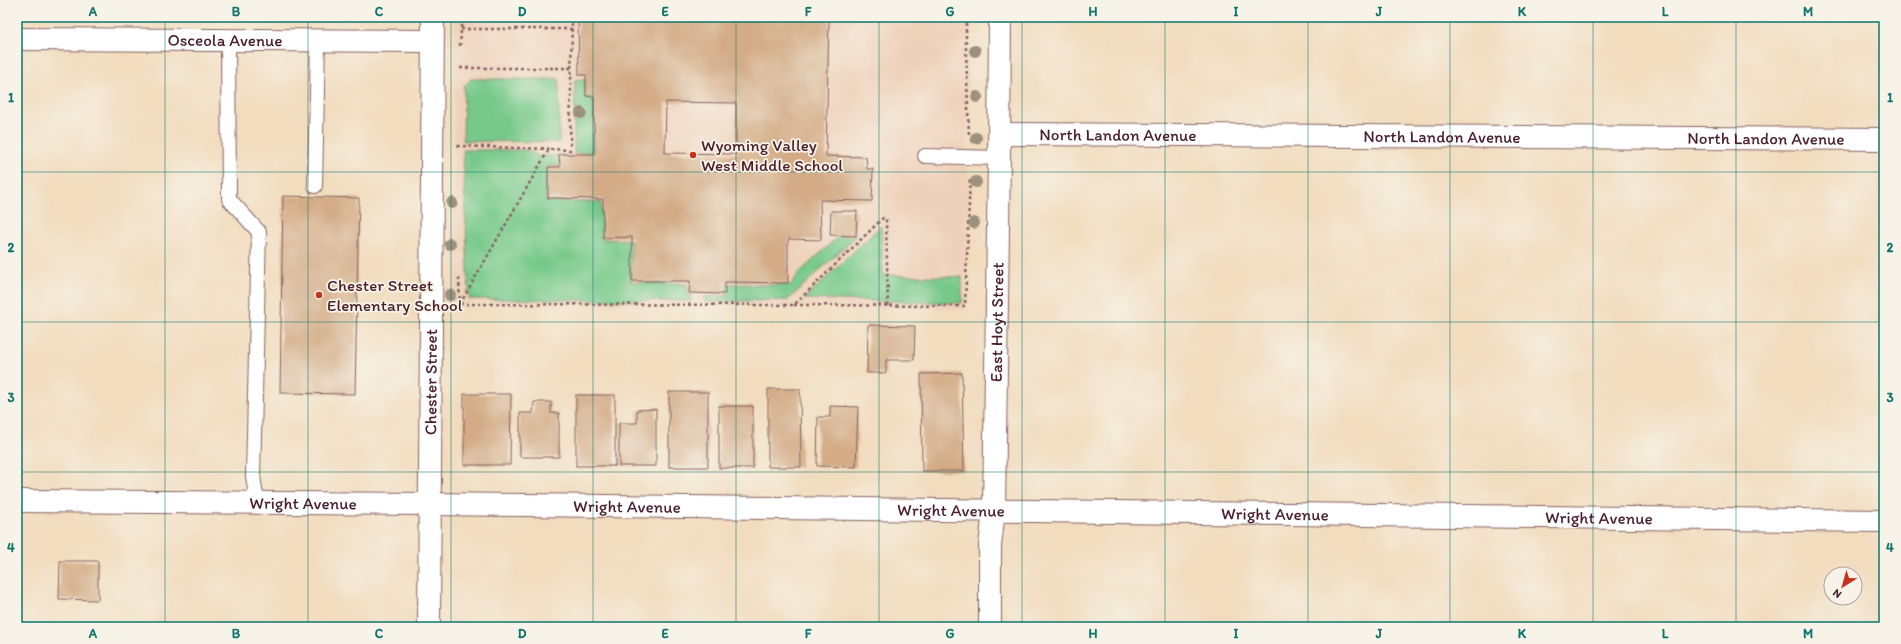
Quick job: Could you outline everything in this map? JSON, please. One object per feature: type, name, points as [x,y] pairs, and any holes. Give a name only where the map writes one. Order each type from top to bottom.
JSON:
[{"type":"street","name":"Chester Street","points":[[429,627],[433,17]]},
{"type":"street","name":"East Hoyt Street","points":[[990,627],[990,546],[994,511],[1000,134],[1000,17]]},
{"type":"street","name":"Osceola Avenue","points":[[17,39],[432,41]]},
{"type":"street","name":"North Landon Avenue","points":[[1000,134],[1884,138]]},
{"type":"street","name":"Wright Avenue","points":[[17,501],[429,504],[1884,521]]},
{"type":"lane","points":[[228,40],[229,199],[259,232],[252,476],[257,503]]},
{"type":"lane","points":[[315,186],[318,41]]},
{"type":"lane","points":[[926,156],[999,158]]},
{"type":"path","points":[[540,148],[570,150],[572,17]]},
{"type":"path","points":[[461,29],[572,29]]},
{"type":"path","points":[[460,68],[572,68]]},
{"type":"path","points":[[455,146],[540,148],[559,150]]},
{"type":"path","points":[[548,149],[460,304],[965,306]]},
{"type":"path","points":[[794,305],[883,218],[886,219],[888,306]]},
{"type":"shaded area","points":[[455,17],[969,17],[967,309],[453,302]]},
{"type":"green space","points":[[471,79],[559,79],[559,142],[463,141],[464,86]]},
{"type":"green space","points":[[585,79],[585,97],[594,97],[593,153],[574,153],[575,80]]},
{"type":"green space","points":[[463,150],[527,150],[540,157],[558,155],[559,166],[547,166],[546,201],[601,202],[602,239],[631,240],[631,282],[687,284],[687,294],[691,295],[691,301],[469,299]]},
{"type":"green space","points":[[881,226],[883,275],[962,277],[962,303],[804,299]]},
{"type":"green space","points":[[840,235],[856,236],[788,300],[705,302],[704,297],[727,296],[727,284],[791,285],[799,273]]},
{"type":"building","name":"Wyoming Valley West Middle School","points":[[578,17],[829,17],[826,156],[866,157],[867,169],[873,169],[872,201],[820,200],[821,240],[788,239],[788,283],[725,282],[725,294],[689,293],[690,281],[632,281],[632,237],[603,238],[603,199],[548,198],[548,167],[560,167],[559,154],[594,154],[594,97],[586,96],[586,75],[579,75]],"holes":[[[666,102],[736,103],[736,154],[665,153]]]},
{"type":"building","name":"Chester Street Elementary School","points":[[283,196],[359,198],[355,394],[280,393]]},
{"type":"building","points":[[831,211],[857,211],[856,236],[830,235]]},
{"type":"building","points":[[868,325],[915,326],[914,360],[886,360],[886,373],[867,373]]},
{"type":"building","points":[[962,373],[964,471],[922,471],[921,374]]},
{"type":"building","points":[[768,389],[800,389],[801,467],[768,467]]},
{"type":"building","points":[[669,392],[708,392],[708,467],[669,467]]},
{"type":"building","points":[[464,394],[511,394],[510,465],[464,465]]},
{"type":"building","points":[[576,395],[615,395],[615,466],[576,466]]},
{"type":"building","points":[[534,402],[551,402],[551,413],[559,413],[559,457],[520,457],[520,413],[533,413]]},
{"type":"building","points":[[719,406],[753,406],[753,468],[719,468]]},
{"type":"building","points":[[830,406],[858,407],[856,467],[817,466],[818,417],[830,417]]},
{"type":"building","points":[[656,409],[656,466],[619,466],[619,423],[637,423],[637,410]]},
{"type":"building","points":[[60,561],[98,561],[98,600],[59,599]]},
{"type":"place","name":"Wyoming Valley West Middle School","points":[[693,155]]},
{"type":"place","name":"Chester Street Elementary School","points":[[319,295]]}]
